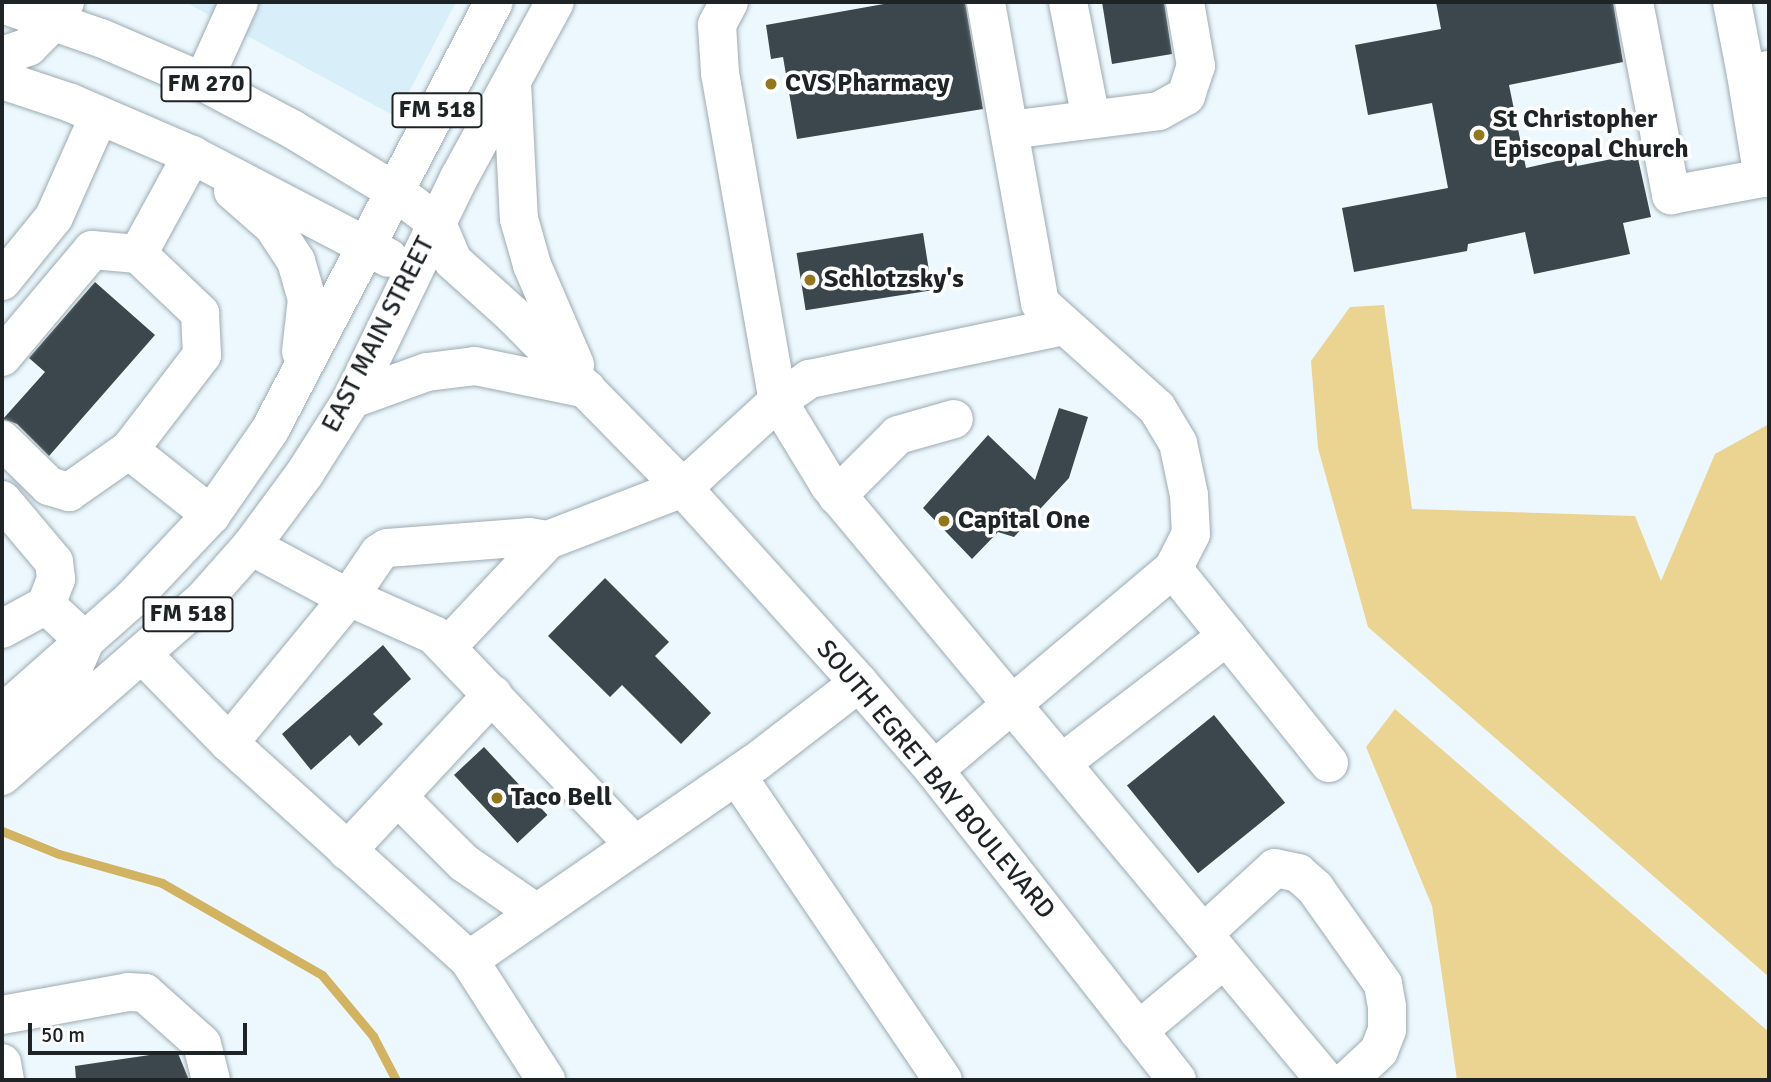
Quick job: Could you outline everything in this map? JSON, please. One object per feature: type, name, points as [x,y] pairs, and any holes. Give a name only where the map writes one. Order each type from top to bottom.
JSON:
[{"type":"main road","points":[[203,82],[239,2]]},
{"type":"main road","name":"EAST MAIN STREET","points":[[2,714],[132,599],[211,515],[271,430],[494,2]]},
{"type":"main road","name":"EAST MAIN STREET","points":[[2,776],[20,743],[143,655],[204,599],[251,546],[352,399],[437,223],[512,77],[555,2]]},
{"type":"main road","points":[[729,2],[717,26],[720,73],[778,401],[837,496],[1014,703],[1325,1080]]},
{"type":"main road","points":[[934,770],[1172,569],[1191,534],[1189,495],[1178,443],[1157,408],[1040,303],[986,2]]},
{"type":"main road","points":[[1068,2],[1091,119]]},
{"type":"main road","points":[[1009,130],[1159,111],[1186,96],[1196,66],[1185,2]]},
{"type":"main road","points":[[1634,2],[1671,195],[1763,178],[1758,72],[1732,2]]},
{"type":"main road","name":"FM 270","points":[[2,4],[60,11],[203,82],[292,129],[396,192],[437,223]]},
{"type":"main road","points":[[2,56],[29,47],[60,11]]},
{"type":"main road","points":[[512,77],[519,219],[552,316],[587,389]]},
{"type":"main road","name":"FM 270","points":[[2,80],[100,116],[192,155],[414,271]]},
{"type":"main road","points":[[6,268],[54,217],[100,116]]},
{"type":"main road","points":[[138,254],[192,155],[273,226],[296,261],[307,299],[297,377]]},
{"type":"main road","points":[[437,223],[453,261],[587,389]]},
{"type":"main road","points":[[2,358],[92,250],[138,254],[200,313],[202,355],[129,450],[69,492],[49,486],[2,440]]},
{"type":"main road","points":[[414,271],[453,261]]},
{"type":"main road","points":[[447,647],[548,540],[683,488],[778,401],[810,379],[1063,326]]},
{"type":"main road","points":[[352,399],[439,368],[475,366],[587,389]]},
{"type":"main road","name":"SOUTH EGRET BAY BOULEVARD","points":[[587,389],[683,488],[934,770],[1177,1080]]},
{"type":"main road","points":[[837,496],[898,435],[954,419]]},
{"type":"main road","points":[[129,450],[211,515]]},
{"type":"main road","points":[[2,500],[54,562],[56,579],[18,615],[85,641],[65,688],[20,743]]},
{"type":"main road","points":[[229,743],[387,548],[530,537],[548,540]]},
{"type":"main road","points":[[251,546],[349,597],[434,635],[635,845]]},
{"type":"main road","points":[[1172,569],[1329,763]]},
{"type":"main road","points":[[1063,762],[1227,636]]},
{"type":"main road","points":[[143,655],[229,743],[469,960],[546,1080]]},
{"type":"main road","points":[[469,960],[535,912],[737,776],[859,683]]},
{"type":"main road","points":[[347,851],[493,694]]},
{"type":"main road","points":[[737,776],[943,1080]]},
{"type":"main road","points":[[398,797],[464,863],[535,912]]},
{"type":"main road","points":[[1139,1031],[1214,946],[1275,868],[1298,873],[1315,888],[1383,984],[1387,1030],[1379,1051],[1348,1080]]},
{"type":"main road","points":[[2,1015],[128,992],[145,993],[202,1044],[211,1080]]},
{"type":"main road","points":[[2,1063],[5,1080]]},
{"type":"shaded area","points":[[185,2],[456,2],[396,117]]},
{"type":"shaded area","points":[[1384,305],[1412,509],[1635,516],[1661,581],[1715,454],[1769,424],[1769,977],[1368,627],[1318,448],[1311,361],[1350,307]]},
{"type":"shaded area","points":[[1395,709],[1769,1032],[1769,1080],[1457,1080],[1432,906],[1366,747]]},
{"type":"building","points":[[895,2],[965,2],[983,109],[797,139],[783,57],[771,59],[766,25]]},
{"type":"building","points":[[1102,2],[1164,2],[1172,54],[1112,64]]},
{"type":"building","name":"St Christopher Episcopal Church","points":[[1436,2],[1613,2],[1623,62],[1509,85],[1526,168],[1575,157],[1577,166],[1637,154],[1651,217],[1623,223],[1630,254],[1534,274],[1525,232],[1468,244],[1467,251],[1354,272],[1342,208],[1448,188],[1432,103],[1368,115],[1355,45],[1441,29]]},
{"type":"building","points":[[923,233],[932,290],[806,310],[797,253]]},
{"type":"building","points":[[95,282],[155,335],[49,456],[17,424],[3,419],[45,372],[29,358]]},
{"type":"building","points":[[1059,408],[1088,417],[1069,478],[1014,537],[998,532],[972,559],[923,508],[988,435],[1035,480]]},
{"type":"building","points":[[605,578],[669,642],[655,656],[711,713],[681,744],[622,685],[610,697],[548,636]]},
{"type":"building","points":[[383,645],[411,679],[373,714],[383,724],[359,746],[350,735],[311,770],[282,734]]},
{"type":"building","points":[[1214,715],[1285,803],[1198,873],[1127,785]]},
{"type":"building","points":[[484,747],[547,815],[517,843],[454,775]]},
{"type":"building","points":[[177,1051],[189,1080],[76,1080],[75,1066]]},
{"type":"waterway","points":[[2,831],[59,854],[162,883],[322,975],[373,1036],[396,1080]]},
{"type":"place","name":"CVS Pharmacy","points":[[771,84]]},
{"type":"place","name":"St Christopher Episcopal Church","points":[[1479,135]]},
{"type":"place","name":"Schlotzsky's","points":[[810,280]]},
{"type":"place","name":"Capital One","points":[[944,521]]},
{"type":"place","name":"Taco Bell","points":[[497,798]]}]
